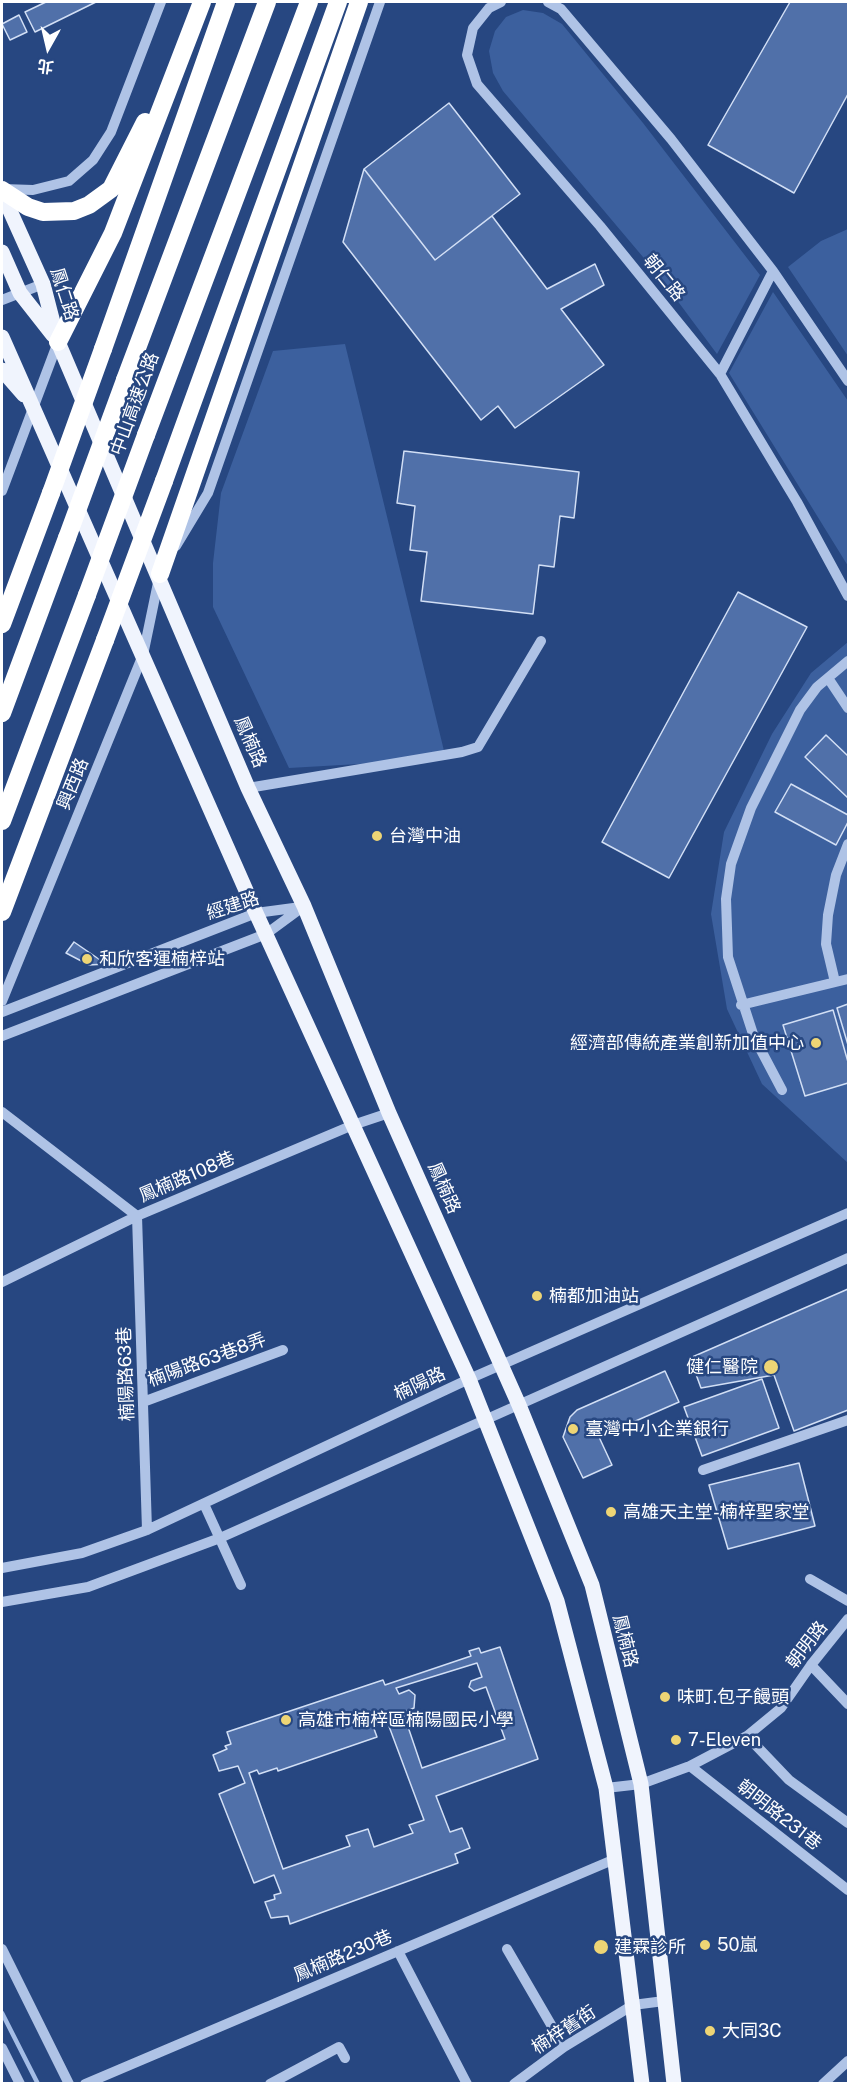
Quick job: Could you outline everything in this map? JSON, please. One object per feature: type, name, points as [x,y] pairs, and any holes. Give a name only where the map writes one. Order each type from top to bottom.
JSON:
[{"type":"highway","points":[[2,624],[103,349],[226,2]]},
{"type":"highway","name":"中山高速公路","points":[[2,713],[124,380],[267,2]]},
{"type":"highway","name":"中山高速公路","points":[[2,821],[309,2]]},
{"type":"highway","points":[[2,912],[164,481],[338,2]]},
{"type":"highway","points":[[159,574],[359,2]]},
{"type":"highway","points":[[2,191],[28,207],[43,213],[74,211],[100,199],[111,189],[200,7]]},
{"type":"highway","points":[[58,342],[113,233],[200,7]]},
{"type":"main road","name":"鳳仁路","points":[[2,191],[43,284],[58,342]]},
{"type":"main road","name":"鳳仁路","points":[[2,252],[20,293],[58,342]]},
{"type":"main road","points":[[2,337],[256,913],[469,1379],[557,1600],[606,1788],[642,2084]]},
{"type":"main road","name":"鳳楠路","points":[[58,342],[159,574],[248,788],[304,906],[389,1113],[519,1405],[592,1585],[640,1784],[674,2084]]},
{"type":"main road","points":[[2,370],[34,406]]},
{"type":"street","points":[[2,191],[33,190],[69,181],[93,160],[111,132],[161,2]]},
{"type":"street","name":"興西路","points":[[2,1001],[143,655],[159,574],[208,493],[380,2]]},
{"type":"street","name":"朝仁路","points":[[501,2],[489,8],[473,28],[467,55],[477,84],[600,226],[720,374],[797,502],[849,596]]},
{"type":"street","points":[[548,2],[561,9],[671,139],[773,272],[849,381]]},
{"type":"street","points":[[720,374],[773,272]]},
{"type":"street","points":[[2,300],[43,284]]},
{"type":"street","points":[[2,491],[58,342]]},
{"type":"street","points":[[248,788],[462,752],[478,747],[540,641]]},
{"type":"street","points":[[782,1090],[754,1037],[741,1005],[728,957],[726,899],[731,864],[751,808],[800,710],[817,687],[849,661]]},
{"type":"street","points":[[828,678],[849,708]]},
{"type":"street","points":[[835,982],[826,944],[828,915],[836,875],[849,844]]},
{"type":"street","name":"經建路","points":[[2,1012],[256,913],[304,906]]},
{"type":"street","name":"經建路","points":[[2,1036],[266,933],[304,906]]},
{"type":"street","points":[[741,1005],[849,979]]},
{"type":"street","points":[[2,1112],[137,1216]]},
{"type":"street","name":"鳳楠路108巷","points":[[2,1282],[137,1216],[353,1125],[389,1113]]},
{"type":"street","name":"楠陽路","points":[[2,1568],[24,1566],[82,1553],[147,1530],[469,1379],[849,1213]]},
{"type":"street","name":"楠陽路63巷","points":[[137,1216],[147,1530]]},
{"type":"street","points":[[2,1602],[88,1587],[220,1538],[849,1258]]},
{"type":"street","name":"楠陽路63巷8弄","points":[[143,1402],[283,1350]]},
{"type":"street","points":[[704,1470],[849,1420]]},
{"type":"street","points":[[204,1504],[241,1585]]},
{"type":"street","points":[[810,1579],[849,1600]]},
{"type":"street","name":"朝明路","points":[[606,1788],[640,1784],[690,1766],[747,1736],[781,1708],[811,1665],[849,1619]]},
{"type":"street","points":[[811,1665],[849,1704]]},
{"type":"street","points":[[747,1736],[789,1780],[849,1823]]},
{"type":"street","name":"朝明路231巷","points":[[690,1766],[849,1890]]},
{"type":"street","name":"鳳楠路230巷","points":[[85,2084],[615,1859]]},
{"type":"street","points":[[2,1948],[69,2084]]},
{"type":"street","points":[[507,1949],[564,2048]]},
{"type":"street","points":[[398,1951],[467,2084]]},
{"type":"street","points":[[633,2005],[664,2001]]},
{"type":"street","name":"楠梓舊街","points":[[514,2084],[564,2048],[633,2005]]},
{"type":"street","points":[[270,2084],[290,2080],[339,2047],[345,2058]]},
{"type":"street","points":[[2,2048],[20,2084]]},
{"type":"street","points":[[823,2084],[849,2061]]},
{"type":"shaded area","points":[[523,10],[543,13],[562,24],[643,123],[760,275],[717,354],[659,276],[503,91],[493,73],[489,51],[495,31],[506,17]]},
{"type":"shaded area","points":[[848,229],[848,356],[788,267],[821,241]]},
{"type":"shaded area","points":[[773,292],[848,401],[848,566],[729,373]]},
{"type":"shaded area","points":[[345,344],[446,759],[289,768],[213,607],[213,563],[221,493],[273,351]]},
{"type":"shaded area","name":"經濟部傳統產業創新加值中心","points":[[848,642],[848,1163],[762,1084],[727,1009],[711,914],[724,832],[772,734],[811,673]]},
{"type":"building","points":[[46,2],[96,2],[35,32],[25,12]]},
{"type":"building","points":[[790,2],[848,2],[848,94],[794,193],[708,145]]},
{"type":"building","points":[[19,15],[27,32],[10,40],[2,24]]},
{"type":"building","points":[[449,103],[520,194],[435,260],[364,169]]},
{"type":"building","points":[[364,169],[435,260],[492,216],[547,289],[595,264],[604,285],[561,309],[604,365],[515,428],[498,406],[481,420],[343,242]]},
{"type":"building","points":[[404,451],[579,472],[574,518],[560,516],[554,567],[539,565],[533,614],[421,601],[427,552],[410,550],[415,506],[397,503]]},
{"type":"building","points":[[738,592],[807,627],[669,878],[602,842]]},
{"type":"building","points":[[826,735],[848,756],[848,798],[805,757]]},
{"type":"building","points":[[791,784],[848,815],[848,822],[836,845],[775,812]]},
{"type":"building","name":"和欣客運楠梓站","points":[[74,942],[106,964],[89,965],[66,953]]},
{"type":"building","name":"經濟部傳統產業創新加值中心","points":[[848,1004],[848,1045],[837,1008]]},
{"type":"building","name":"經濟部傳統產業創新加值中心","points":[[833,1010],[848,1062],[848,1083],[805,1096],[783,1025]]},
{"type":"building","name":"健仁醫院","points":[[848,1289],[848,1410],[794,1431],[774,1375],[701,1388],[690,1358]]},
{"type":"building","points":[[665,1371],[679,1402],[599,1437],[612,1465],[583,1478],[563,1437],[570,1417],[577,1410]]},
{"type":"building","points":[[762,1379],[779,1428],[702,1456],[684,1407]]},
{"type":"building","points":[[799,1463],[815,1526],[728,1549],[709,1485]]},
{"type":"building","points":[[500,1647],[538,1759],[436,1796],[450,1832],[462,1828],[470,1848],[455,1854],[458,1863],[290,1924],[288,1916],[271,1918],[265,1902],[275,1899],[274,1895],[281,1893],[274,1875],[254,1883],[219,1794],[245,1783],[238,1766],[219,1771],[213,1755],[227,1749],[225,1746],[231,1744],[227,1732],[383,1680],[385,1685],[471,1656],[469,1651],[479,1648],[481,1653]],"holes":[[[477,1663],[482,1677],[471,1681],[469,1687],[474,1691],[486,1687],[505,1739],[422,1768],[403,1712],[414,1708],[415,1695],[409,1690],[399,1694],[396,1688]],[[387,1721],[424,1820],[409,1825],[413,1833],[374,1847],[368,1829],[346,1836],[350,1846],[283,1869],[249,1773],[257,1770],[259,1774],[277,1768],[278,1771],[377,1737],[373,1726]]]},
{"type":"waterway","points":[[2,2013],[38,2084]]},
{"type":"place","name":"台灣中油","points":[[377,836]]},
{"type":"place","name":"和欣客運楠梓站","points":[[87,959]]},
{"type":"place","name":"經濟部傳統產業創新加值中心","points":[[816,1043]]},
{"type":"place","name":"楠都加油站","points":[[537,1296]]},
{"type":"place","name":"健仁醫院","points":[[771,1367]]},
{"type":"place","name":"臺灣中小企業銀行","points":[[573,1429]]},
{"type":"place","name":"高雄天主堂-楠梓聖家堂","points":[[611,1512]]},
{"type":"place","name":"味町.包子饅頭","points":[[665,1697]]},
{"type":"place","name":"高雄市楠梓區楠陽國民小學","points":[[286,1720]]},
{"type":"place","name":"7-Eleven","points":[[676,1740]]},
{"type":"place","name":"50嵐","points":[[705,1945]]},
{"type":"place","name":"建霖診所","points":[[601,1947]]},
{"type":"place","name":"大同3C","points":[[710,2031]]}]
